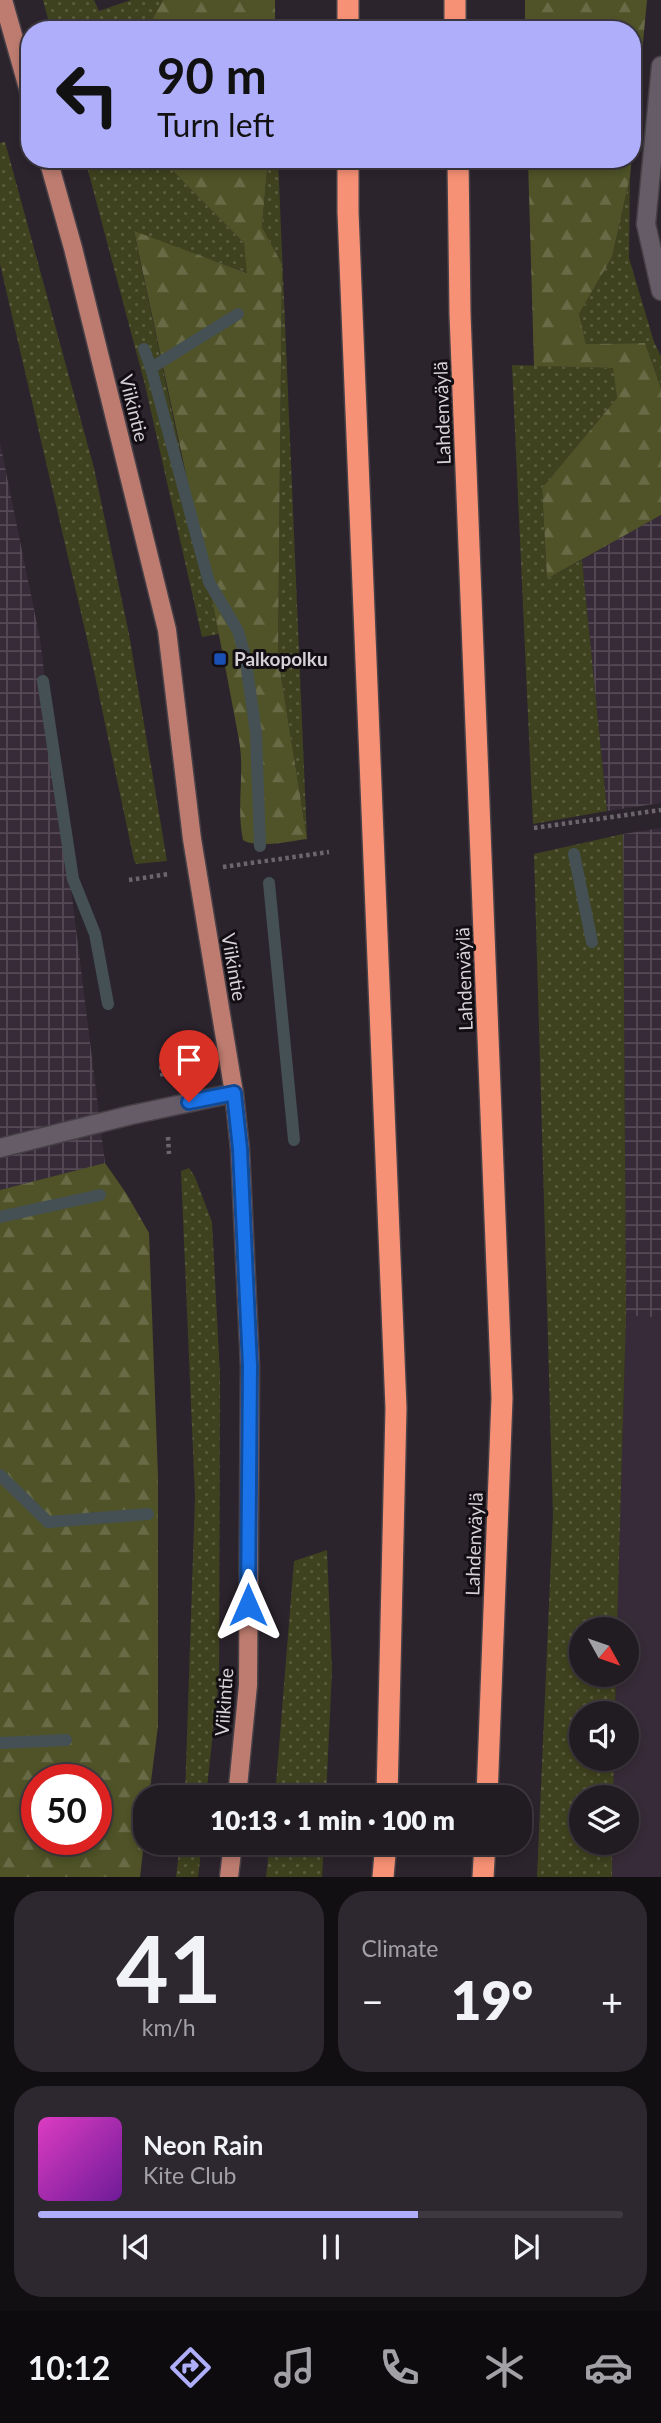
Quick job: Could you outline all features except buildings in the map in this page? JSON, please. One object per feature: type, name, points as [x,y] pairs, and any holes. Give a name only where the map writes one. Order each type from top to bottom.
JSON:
[{"type":"highway","points":[[348,0],[348,21]]},
{"type":"highway","points":[[455,0],[455,21]]},
{"type":"highway","points":[[348,168],[396,1408],[387,1785]]},
{"type":"highway","name":"Lahdenväylä","points":[[458,168],[460,314],[502,1398],[486,1785]]},
{"type":"highway","points":[[383,1877],[385,1855]]},
{"type":"highway","points":[[483,1877],[484,1855]]},
{"type":"main road","points":[[3,0],[21,63]]},
{"type":"main road","name":"Viikintie","points":[[50,168],[167,630],[192,839],[234,1093],[240,1149],[250,1366],[248,1685],[238,1785]]},
{"type":"main road","points":[[229,1877],[232,1855]]},
{"type":"street","points":[[661,66],[646,224],[661,291]]},
{"type":"street","points":[[0,1149],[131,1115],[234,1093]]},
{"type":"path","points":[[534,828],[661,810]]},
{"type":"path","points":[[231,866],[329,852]]},
{"type":"path","points":[[129,880],[158,875]]},
{"type":"shaded area","points":[[0,443],[40,639],[105,1163],[0,1190]]},
{"type":"shaded area","points":[[661,515],[661,803],[607,811],[582,560]]},
{"type":"shaded area","points":[[661,828],[661,1318],[626,1315],[623,834]]},
{"type":"shaded area","points":[[626,1315],[661,1318],[661,1877],[612,1877],[612,1855],[639,1855],[639,1785],[613,1785],[614,1771],[639,1771],[639,1701],[615,1701],[616,1687],[639,1687],[639,1617],[617,1617]]},
{"type":"green space","points":[[43,0],[94,0],[99,11],[131,0],[163,0],[151,21],[49,21]]},
{"type":"green space","points":[[163,0],[275,0],[275,21],[151,21]]},
{"type":"green space","points":[[525,0],[647,0],[641,62],[641,21],[525,21]]},
{"type":"green space","points":[[5,142],[94,468],[129,634],[167,861],[136,864],[134,860],[88,643],[0,264],[0,143]]},
{"type":"green space","points":[[87,168],[170,168],[244,243],[248,273],[134,232],[219,634],[202,637],[145,385]]},
{"type":"green space","points":[[170,168],[267,168],[262,227],[282,264],[278,657],[307,839],[265,844],[243,840],[239,740],[202,549],[134,231],[247,273],[244,243]]},
{"type":"green space","points":[[267,168],[278,168],[307,839],[278,657],[282,264],[262,227]]},
{"type":"green space","points":[[528,168],[631,168],[612,257],[579,314],[586,344],[645,343],[661,388],[661,515],[547,579],[542,488],[617,398],[613,368],[534,366]]},
{"type":"green space","points":[[630,177],[629,258],[654,342],[661,356],[661,388],[645,343],[586,344],[579,314],[612,257]]},
{"type":"green space","points":[[512,365],[614,368],[617,398],[542,488],[547,579],[582,560],[607,811],[533,824]]},
{"type":"green space","points":[[623,834],[626,1315],[617,1617],[569,1617],[569,1687],[616,1687],[615,1701],[569,1701],[569,1771],[614,1771],[613,1785],[569,1785],[569,1855],[612,1855],[612,1877],[537,1877],[553,1514],[534,854]]},
{"type":"green space","points":[[105,1163],[149,1233],[158,1477],[158,1726],[151,1785],[133,1785],[133,1855],[142,1855],[140,1877],[0,1877],[0,1190]]},
{"type":"green space","points":[[189,1168],[195,1177],[212,1222],[220,1375],[219,1677],[207,1785],[185,1785],[195,1497],[181,1171]]},
{"type":"green space","points":[[327,1550],[332,1671],[327,1785],[276,1785],[294,1561]]},
{"type":"green space","points":[[179,1855],[201,1855],[198,1877],[176,1877]]},
{"type":"green space","points":[[269,1855],[323,1855],[322,1877],[266,1877]]},
{"type":"waterway","points":[[238,314],[151,368],[209,582],[238,631],[245,656],[256,733],[260,846]]},
{"type":"waterway","points":[[144,349],[151,368]]},
{"type":"waterway","points":[[43,681],[73,879],[95,934],[108,1004]]},
{"type":"waterway","points":[[574,854],[592,942]]},
{"type":"waterway","points":[[269,883],[294,1140]]},
{"type":"waterway","points":[[0,1217],[100,1195]]},
{"type":"waterway","points":[[0,1475],[48,1522],[148,1514]]},
{"type":"waterway","points":[[0,1743],[66,1740]]},
{"type":"place","name":"Palkopolku","points":[[220,659]]},
{"type":"route","points":[[189,1102],[234,1093],[240,1149],[250,1366],[248,1605]]}]
